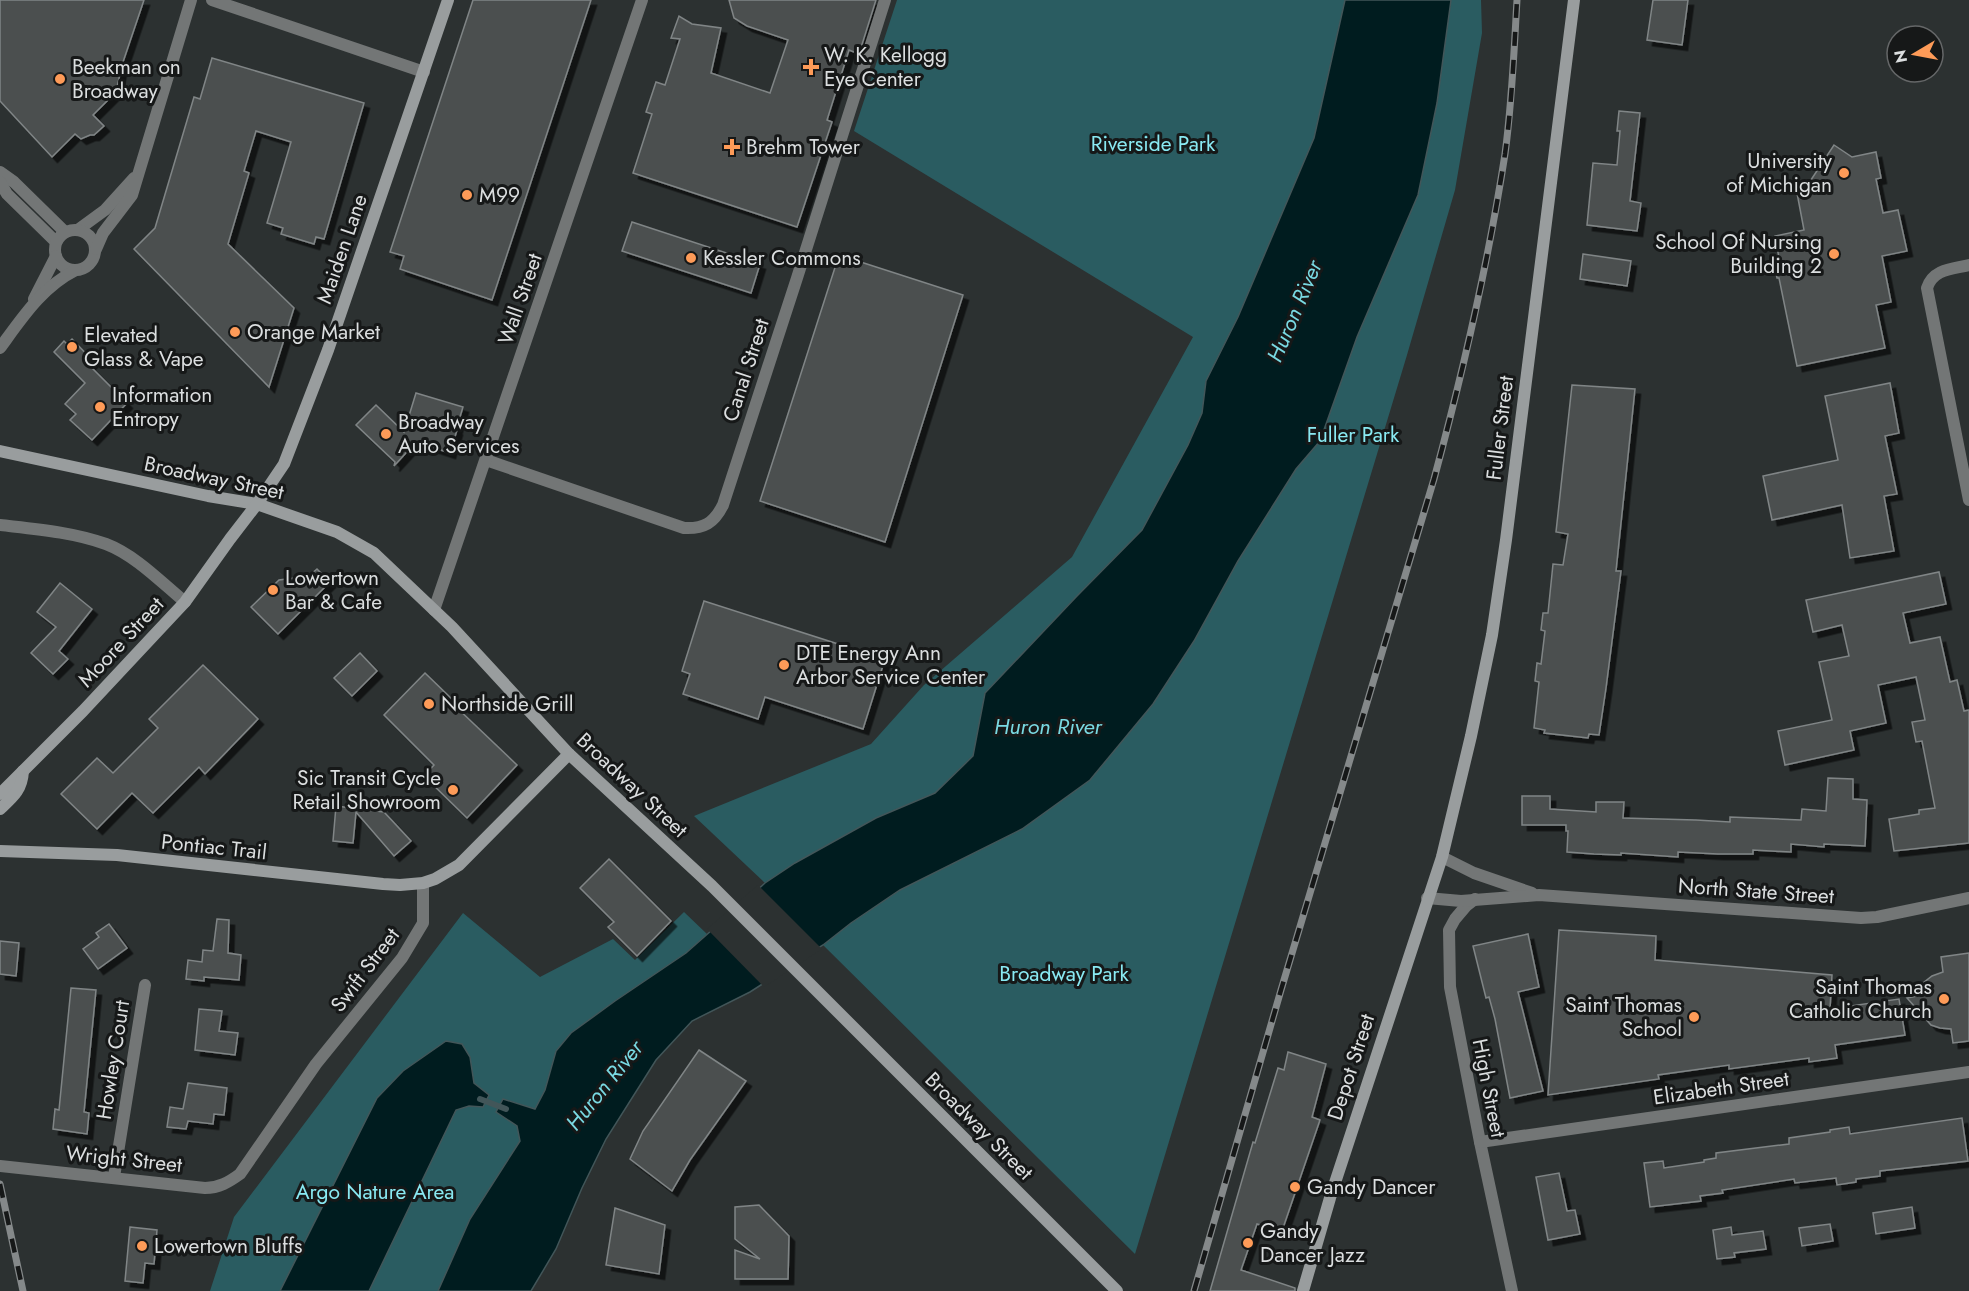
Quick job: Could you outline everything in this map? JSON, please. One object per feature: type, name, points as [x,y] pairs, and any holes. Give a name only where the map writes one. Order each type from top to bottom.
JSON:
[{"type":"main road","name":"Maiden Lane","points":[[257,504],[284,464],[297,433],[328,350],[448,0]]},
{"type":"main road","name":"Fuller Street","points":[[1442,857],[1472,736],[1492,635],[1574,0]]},
{"type":"main road","name":"Broadway Street","points":[[0,451],[208,496],[257,504],[337,532],[374,553],[434,610],[569,754],[712,886],[1118,1291]]},
{"type":"main road","name":"Moore Street","points":[[0,794],[83,711],[185,602],[257,504]]},
{"type":"main road","points":[[423,883],[459,865],[569,754]]},
{"type":"main road","points":[[0,809],[23,783],[24,771]]},
{"type":"main road","name":"Pontiac Trail","points":[[2,848],[117,855],[383,884],[423,883]]},
{"type":"main road","name":"Depot Street","points":[[1303,1291],[1330,1198],[1442,857]]},
{"type":"street","points":[[0,348],[29,308],[60,278],[88,266],[95,255],[103,233],[132,195],[191,0]]},
{"type":"street","points":[[212,0],[424,72]]},
{"type":"street","name":"Wall Street","points":[[434,610],[642,0]]},
{"type":"street","name":"Canal Street","points":[[486,460],[684,528],[708,524],[716,518],[723,505],[790,301],[885,0]]},
{"type":"street","points":[[0,172],[14,182],[65,232]]},
{"type":"street","points":[[29,308],[56,256],[56,242],[65,232],[79,230],[105,210],[124,191],[138,172]]},
{"type":"street","points":[[0,182],[7,194],[56,242]]},
{"type":"street","points":[[79,230],[91,236],[96,249]]},
{"type":"street","points":[[56,256],[64,266],[76,270]]},
{"type":"street","points":[[1969,265],[1935,274],[1929,280],[1927,288],[1969,500]]},
{"type":"street","points":[[0,525],[58,532],[107,544],[135,561],[185,602]]},
{"type":"street","points":[[1442,857],[1474,873],[1539,895]]},
{"type":"street","name":"Swift Street","points":[[240,1174],[316,1065],[402,958],[423,923],[423,883]]},
{"type":"street","points":[[1427,898],[1449,900],[1539,895]]},
{"type":"street","name":"North State Street","points":[[1539,895],[1862,918],[1969,898]]},
{"type":"street","name":"High Street","points":[[1475,899],[1455,919],[1449,930],[1450,987],[1479,1142],[1512,1291]]},
{"type":"street","name":"Howley Court","points":[[114,1178],[145,985]]},
{"type":"street","name":"Elizabeth Street","points":[[1479,1142],[1969,1072]]},
{"type":"street","name":"Wright Street","points":[[0,1166],[212,1188],[240,1174]]},
{"type":"green space","name":"Riverside Park","points":[[897,0],[1345,0],[1314,138],[1238,317],[1206,381],[1202,413],[1188,445],[1142,530],[985,693],[973,756],[935,793],[876,818],[795,863],[765,883],[694,816],[871,744],[924,685],[1072,557],[1193,337],[854,131]]},
{"type":"green space","name":"Broadway Park","points":[[1451,0],[1481,0],[1482,33],[1455,190],[1135,1254],[823,945],[900,890],[1022,829],[1090,780],[1153,704],[1194,641],[1238,561],[1296,469],[1320,441],[1357,337],[1418,195],[1437,103]]},
{"type":"green space","name":"Argo Nature Area","points":[[684,912],[707,934],[686,953],[571,1033],[556,1051],[545,1090],[535,1109],[503,1099],[517,1126],[520,1141],[470,1219],[438,1291],[210,1291],[234,1217],[463,913],[540,977],[613,939],[635,960]]},
{"type":"water","name":"Huron River","points":[[1345,0],[1451,0],[1437,103],[1418,195],[1357,337],[1320,441],[1296,469],[1238,561],[1194,641],[1153,704],[1090,780],[1022,829],[900,890],[823,945],[750,992],[692,1021],[656,1060],[606,1139],[556,1249],[531,1291],[438,1291],[470,1219],[520,1141],[517,1126],[496,1112],[503,1099],[535,1109],[545,1090],[556,1051],[571,1033],[686,953],[765,883],[795,863],[876,818],[935,793],[973,756],[985,693],[1142,530],[1188,445],[1202,413],[1206,381],[1238,317],[1314,138]]},
{"type":"water","points":[[446,1041],[462,1044],[470,1057],[474,1083],[489,1095],[483,1107],[469,1106],[456,1110],[369,1291],[280,1291],[377,1098],[403,1071]]},
{"type":"pier","points":[[758,885],[822,949],[764,987],[707,929]]},
{"type":"building","name":"Beekman on Broadway","points":[[0,0],[144,0],[122,65],[116,92],[93,115],[104,126],[94,135],[81,139],[75,134],[52,157],[0,101]]},
{"type":"building","name":"M99","points":[[473,0],[591,0],[492,300],[400,269],[404,256],[390,252]]},
{"type":"building","name":"Brehm Tower","points":[[729,0],[876,0],[859,54],[849,50],[827,120],[832,122],[797,227],[633,173],[652,114],[646,112],[656,82],[665,85],[680,39],[671,38],[679,16],[692,24],[721,28],[711,73],[770,93],[788,40],[747,26],[734,18]]},
{"type":"building","points":[[1653,0],[1688,0],[1682,45],[1647,40]]},
{"type":"building","points":[[212,58],[364,103],[324,239],[316,237],[314,244],[281,234],[283,228],[267,223],[291,142],[256,131],[244,171],[249,173],[228,244],[294,308],[269,387],[134,249],[155,228],[194,97],[200,99]]},
{"type":"building","points":[[1619,111],[1640,113],[1630,201],[1641,203],[1637,231],[1587,225],[1593,163],[1617,165]]},
{"type":"building","name":"School Of Nursing Building 2","points":[[1834,145],[1852,157],[1876,152],[1881,178],[1876,179],[1883,213],[1898,210],[1907,251],[1882,256],[1891,302],[1876,305],[1885,348],[1797,366],[1773,259],[1779,258],[1775,236],[1804,230],[1797,193],[1803,192]]},
{"type":"building","name":"Kessler Commons","points":[[632,222],[760,264],[751,293],[622,251]]},
{"type":"building","points":[[1583,254],[1631,261],[1627,286],[1580,279]]},
{"type":"building","points":[[839,255],[963,295],[885,542],[760,501]]},
{"type":"building","name":"Information Entropy","points":[[72,339],[93,361],[89,365],[127,403],[92,440],[70,420],[76,414],[65,404],[85,383],[54,352],[64,341],[67,344]]},
{"type":"building","points":[[1890,383],[1899,433],[1885,436],[1897,494],[1884,496],[1894,551],[1850,558],[1842,505],[1772,520],[1763,476],[1838,460],[1825,396]]},
{"type":"building","points":[[1572,385],[1635,389],[1616,571],[1621,571],[1606,688],[1599,735],[1589,734],[1588,738],[1544,733],[1545,730],[1534,728],[1539,682],[1535,681],[1537,663],[1541,664],[1545,631],[1541,630],[1543,613],[1548,613],[1553,564],[1563,565],[1568,534],[1556,532]]},
{"type":"building","points":[[416,393],[463,407],[457,430],[450,453],[416,442],[394,466],[395,462],[356,425],[376,405],[404,432]]},
{"type":"building","points":[[317,569],[330,582],[278,634],[251,607],[279,580],[309,576]]},
{"type":"building","points":[[1939,572],[1946,604],[1903,613],[1910,643],[1940,637],[1950,682],[1957,680],[1964,711],[1969,710],[1969,843],[1894,851],[1889,819],[1919,814],[1919,810],[1935,808],[1922,741],[1916,742],[1912,722],[1925,720],[1916,677],[1878,685],[1886,723],[1850,731],[1854,750],[1785,765],[1778,731],[1832,720],[1819,662],[1849,656],[1842,625],[1813,632],[1806,600]]},
{"type":"building","points":[[60,583],[92,609],[59,651],[68,659],[53,674],[31,653],[56,627],[37,612]]},
{"type":"building","name":"DTE Energy Ann Arbor Service Center","points":[[704,601],[885,659],[863,729],[765,697],[758,719],[683,694],[690,674],[682,671]]},
{"type":"building","points":[[360,653],[377,671],[352,696],[334,678]]},
{"type":"building","points":[[203,665],[258,719],[205,774],[199,767],[153,813],[132,793],[97,829],[61,794],[97,758],[113,773],[158,728],[149,719]]},
{"type":"building","points":[[425,673],[456,703],[454,705],[517,765],[467,818],[424,776],[434,765],[384,715]]},
{"type":"building","points":[[1828,778],[1853,779],[1853,799],[1867,800],[1865,846],[1824,844],[1824,847],[1791,844],[1791,852],[1753,850],[1753,854],[1718,854],[1678,852],[1678,857],[1621,853],[1621,855],[1594,854],[1567,852],[1566,825],[1522,825],[1522,796],[1550,796],[1550,809],[1596,812],[1596,802],[1624,802],[1623,818],[1730,822],[1730,817],[1801,820],[1802,809],[1826,811]]},
{"type":"building","points":[[336,806],[384,812],[411,841],[394,856],[356,812],[353,843],[333,841]]},
{"type":"building","points":[[609,859],[671,921],[637,956],[608,927],[614,922],[580,888]]},
{"type":"building","points":[[217,919],[229,920],[228,953],[241,955],[239,980],[204,977],[204,981],[186,979],[188,960],[202,962],[203,950],[213,951]]},
{"type":"building","points":[[109,924],[127,948],[98,969],[83,949],[99,937],[96,933]]},
{"type":"building","name":"Saint Thomas School","points":[[1559,930],[1656,936],[1655,960],[1832,975],[1830,1009],[1899,999],[1905,1035],[1835,1045],[1837,1058],[1809,1062],[1809,1058],[1729,1069],[1729,1065],[1658,1075],[1659,1079],[1548,1095]]},
{"type":"building","points":[[1528,934],[1539,987],[1518,992],[1543,1091],[1510,1098],[1495,1019],[1489,997],[1486,998],[1473,946]]},
{"type":"building","points":[[0,941],[19,943],[16,976],[0,974]]},
{"type":"building","name":"Saint Thomas Catholic Church","points":[[1969,953],[1969,1041],[1953,1043],[1951,1029],[1931,1025],[1907,998],[1917,996],[1923,983],[1943,972],[1941,957]]},
{"type":"building","points":[[71,988],[96,990],[84,1112],[89,1113],[87,1134],[53,1129],[55,1109],[59,1110]]},
{"type":"building","points":[[199,1009],[222,1011],[219,1031],[238,1033],[235,1055],[195,1050]]},
{"type":"building","points":[[699,1050],[746,1081],[690,1160],[672,1191],[630,1159],[643,1131]]},
{"type":"building","points":[[1288,1052],[1326,1064],[1312,1117],[1320,1120],[1282,1231],[1257,1224],[1241,1270],[1295,1288],[1295,1291],[1210,1291],[1253,1142],[1255,1143],[1278,1068],[1284,1070]]},
{"type":"building","points":[[188,1083],[227,1088],[224,1115],[214,1114],[213,1124],[188,1121],[186,1129],[167,1127],[170,1107],[183,1109]]},
{"type":"building","points":[[1962,1118],[1968,1161],[1880,1171],[1880,1176],[1856,1179],[1856,1182],[1837,1185],[1836,1178],[1795,1183],[1794,1179],[1722,1190],[1723,1193],[1700,1196],[1701,1201],[1650,1207],[1644,1163],[1663,1161],[1664,1168],[1704,1162],[1704,1160],[1716,1158],[1716,1153],[1789,1144],[1789,1138],[1830,1132],[1830,1130],[1849,1127],[1850,1134]]},
{"type":"building","points":[[1559,1173],[1567,1211],[1575,1210],[1580,1234],[1548,1240],[1536,1177]]},
{"type":"building","points":[[759,1205],[789,1236],[788,1279],[735,1279],[735,1250],[760,1259],[735,1239],[735,1207]]},
{"type":"building","points":[[1912,1207],[1915,1228],[1876,1234],[1873,1213]]},
{"type":"building","points":[[615,1208],[665,1225],[659,1274],[606,1265]]},
{"type":"building","points":[[1830,1224],[1833,1241],[1802,1246],[1799,1228]]},
{"type":"building","name":"Lowertown Bluffs","points":[[130,1227],[157,1230],[154,1264],[145,1263],[143,1283],[125,1281]]},
{"type":"building","points":[[1731,1227],[1732,1235],[1763,1231],[1766,1249],[1734,1253],[1735,1257],[1717,1259],[1713,1230]]},
{"type":"waterway","points":[[480,1099],[506,1109]]},
{"type":"railway","points":[[1194,1291],[1281,990],[1434,479],[1455,399],[1483,277],[1505,154],[1517,0]]},
{"type":"railway","points":[[0,1184],[23,1291]]},
{"type":"place","name":"W. K. Kellogg Eye Center","points":[[811,67]]},
{"type":"place","name":"Beekman on Broadway","points":[[60,79]]},
{"type":"place","name":"Brehm Tower","points":[[732,147]]},
{"type":"place","name":"University of Michigan","points":[[1844,173]]},
{"type":"place","name":"M99","points":[[467,195]]},
{"type":"place","name":"School Of Nursing Building 2","points":[[1834,254]]},
{"type":"place","name":"Kessler Commons","points":[[691,258]]},
{"type":"place","name":"Orange Market","points":[[235,332]]},
{"type":"place","name":"Elevated Glass & Vape","points":[[72,347]]},
{"type":"place","name":"Information Entropy","points":[[100,407]]},
{"type":"place","name":"Broadway Auto Services","points":[[386,434]]},
{"type":"place","name":"Lowertown Bar & Cafe","points":[[273,590]]},
{"type":"place","name":"DTE Energy Ann Arbor Service Center","points":[[784,665]]},
{"type":"place","name":"Northside Grill","points":[[429,704]]},
{"type":"place","name":"Sic Transit Cycle Retail Showroom","points":[[453,790]]},
{"type":"place","name":"Saint Thomas Catholic Church","points":[[1944,999]]},
{"type":"place","name":"Saint Thomas School","points":[[1694,1017]]},
{"type":"place","name":"Gandy Dancer","points":[[1295,1187]]},
{"type":"place","name":"Gandy Dancer Jazz","points":[[1248,1243]]},
{"type":"place","name":"Lowertown Bluffs","points":[[142,1246]]},
{"type":"park label","name":"Fuller Park","points":[[1353,435]]}]
